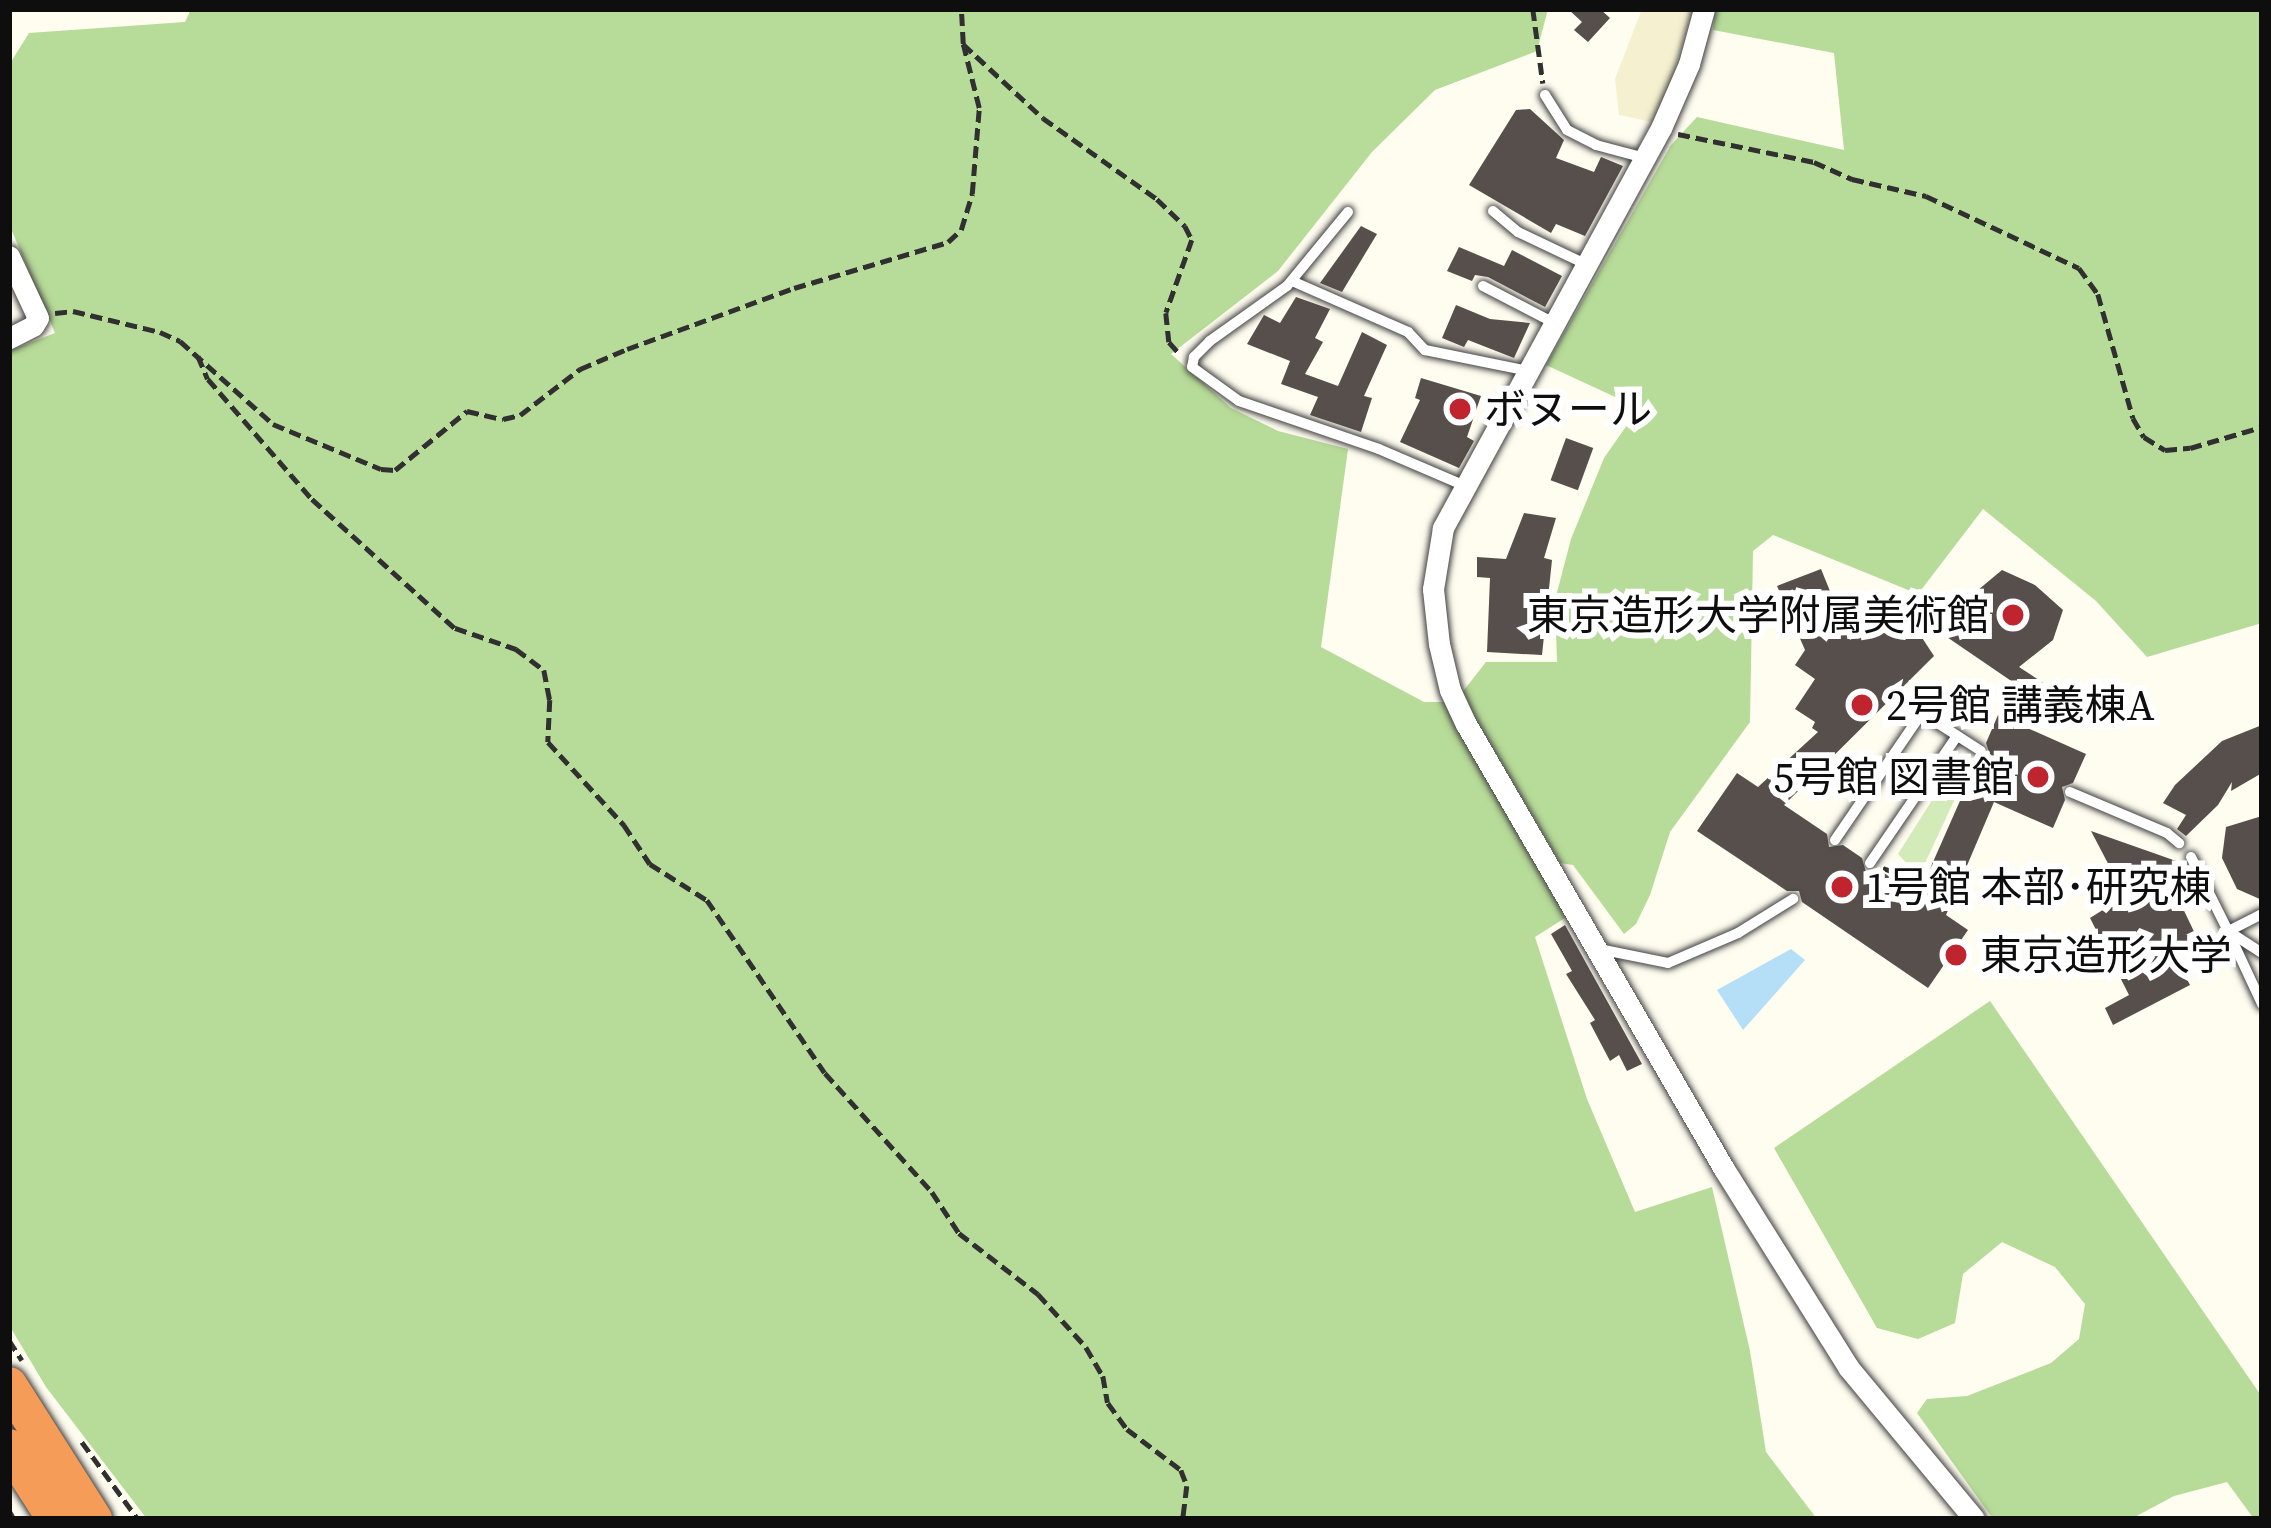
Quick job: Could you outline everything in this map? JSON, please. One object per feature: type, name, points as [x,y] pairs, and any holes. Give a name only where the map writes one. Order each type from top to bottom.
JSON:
[{"type":"highway","points":[[9,1385],[94,1519]]},
{"type":"highway","points":[[9,1448],[55,1519]]},
{"type":"street","points":[[1704,9],[1689,64],[1661,128],[1443,528],[1433,589],[1450,690],[1724,1168],[1848,1366],[1974,1519]]},
{"type":"street","points":[[9,256],[38,318],[33,326],[9,338]]},
{"type":"lane","points":[[1545,95],[1568,130],[1596,145],[1645,158]]},
{"type":"lane","points":[[1493,211],[1518,232],[1588,266]]},
{"type":"lane","points":[[1348,212],[1292,280],[1191,362],[1202,378],[1239,401],[1379,448],[1463,485]]},
{"type":"lane","points":[[1292,280],[1408,332],[1425,350],[1528,371]]},
{"type":"lane","points":[[1483,286],[1554,322]]},
{"type":"lane","points":[[1835,840],[1922,713],[1982,751]]},
{"type":"lane","points":[[1876,866],[1957,736]]},
{"type":"lane","points":[[2069,792],[2168,833],[2179,843]]},
{"type":"lane","points":[[2191,857],[2262,1004]]},
{"type":"lane","points":[[1599,949],[1668,963],[1738,933],[1793,899]]},
{"type":"lane","points":[[2228,931],[2262,914]]},
{"type":"lane","points":[[2228,931],[2262,953]]},
{"type":"path","points":[[38,318],[73,311],[138,325],[180,341],[273,424],[381,470],[395,470],[467,411],[503,419],[520,415],[580,369],[627,349],[794,288],[948,242],[962,230],[972,194],[980,108],[963,44],[962,9]]},
{"type":"path","points":[[1533,9],[1545,95]]},
{"type":"path","points":[[963,44],[1043,118],[1157,199],[1186,226],[1192,240],[1172,285],[1165,328],[1169,342],[1191,362]]},
{"type":"path","points":[[1661,128],[1814,163],[1852,179],[1926,196],[2079,268],[2098,294],[2134,418],[2144,437],[2165,450],[2190,448],[2262,427]]},
{"type":"path","points":[[198,356],[208,379],[312,499],[455,628],[516,649],[544,670],[550,700],[548,742],[624,825],[650,864],[707,900],[825,1073],[932,1192],[959,1233],[1038,1294],[1086,1347],[1103,1376],[1108,1402],[1127,1430],[1181,1470],[1187,1486],[1183,1519]]},
{"type":"path","points":[[1876,866],[1916,880]]},
{"type":"path","points":[[9,1510],[14,1519]]},
{"type":"shaded area","points":[[1642,9],[1693,9],[1670,84],[1652,122],[1619,115],[1615,79]]},
{"type":"green space","points":[[191,9],[1548,9],[1537,51],[1435,90],[1372,152],[1278,271],[1171,354],[1231,408],[1278,431],[1348,449],[1321,647],[1424,702],[1445,702],[1568,916],[1535,937],[1587,1099],[1635,1212],[1712,1187],[1750,1351],[1766,1452],[1817,1519],[147,1519],[46,1387],[9,1325],[9,351],[55,333],[9,224],[9,65],[29,33],[185,22]]},
{"type":"green space","points":[[1715,9],[2262,9],[2262,623],[2147,657],[2096,601],[1983,509],[1918,594],[1773,535],[1753,551],[1750,722],[1670,832],[1650,895],[1636,924],[1624,934],[1573,865],[1560,863],[1461,694],[1486,662],[1557,662],[1555,600],[1571,539],[1604,458],[1639,408],[1546,365],[1671,145],[1697,117],[1844,150],[1834,53],[1713,30]]},
{"type":"green space","points":[[1960,756],[1973,760],[1919,876],[1898,854]]},
{"type":"green space","points":[[1990,1001],[2262,1397],[2262,1519],[2254,1519],[2227,1482],[2174,1496],[2131,1519],[1993,1519],[1917,1413],[1927,1399],[1967,1396],[2051,1363],[2079,1339],[2085,1304],[2055,1267],[2002,1242],[1963,1274],[1955,1323],[1918,1339],[1877,1328],[1774,1148]]},
{"type":"water","points":[[1791,949],[1805,960],[1743,1030],[1717,990]]},
{"type":"building","points":[[1568,9],[1600,9],[1610,18],[1588,42],[1574,30],[1582,22]]},
{"type":"building","points":[[1530,109],[1564,140],[1556,158],[1594,172],[1601,157],[1623,166],[1585,236],[1556,224],[1551,233],[1469,185],[1516,110]]},
{"type":"building","points":[[1361,226],[1377,234],[1342,292],[1320,283]]},
{"type":"building","points":[[1459,247],[1504,266],[1512,250],[1562,276],[1545,307],[1488,277],[1475,275],[1472,281],[1447,271]]},
{"type":"building","points":[[1296,297],[1330,309],[1315,338],[1323,342],[1305,374],[1338,386],[1362,332],[1387,345],[1364,396],[1372,398],[1361,432],[1310,415],[1318,397],[1281,384],[1290,361],[1247,344],[1264,315],[1280,323]]},
{"type":"building","points":[[1456,305],[1490,319],[1530,323],[1514,358],[1468,340],[1464,347],[1442,338]]},
{"type":"building","points":[[1421,378],[1481,396],[1467,437],[1474,441],[1459,468],[1400,442],[1420,400],[1415,398]]},
{"type":"building","points":[[1566,438],[1593,448],[1578,490],[1551,480]]},
{"type":"building","points":[[1524,513],[1556,518],[1544,558],[1552,560],[1542,655],[1487,652],[1490,578],[1477,577],[1477,557],[1506,559]]},
{"type":"building","points":[[1821,569],[1850,640],[1894,609],[1907,628],[1913,624],[1934,656],[1784,805],[1827,834],[1829,847],[1843,845],[1862,858],[1866,872],[1878,869],[1918,896],[1978,760],[1990,755],[1986,743],[1998,715],[2086,754],[2073,783],[2062,787],[2065,800],[2053,828],[1994,802],[1946,915],[1968,930],[1928,988],[1802,902],[1799,891],[1787,891],[1697,831],[1737,773],[1758,787],[1818,732],[1812,728],[1815,722],[1795,709],[1815,679],[1795,665],[1805,650],[1777,586]]},
{"type":"building","points":[[2002,570],[2035,585],[2063,610],[2053,640],[2019,667],[2054,690],[2045,704],[1941,633],[1951,620],[1964,629],[1978,590]]},
{"type":"building","points":[[2262,725],[2262,773],[2231,791],[2232,782],[2218,805],[2186,836],[2177,829],[2186,815],[2163,803],[2175,785],[2222,741]]},
{"type":"building","points":[[2262,816],[2262,900],[2237,889],[2222,858],[2226,827]]},
{"type":"building","points":[[2091,831],[2179,862],[2166,873],[2199,942],[2174,954],[2190,985],[2113,1025],[2105,1008],[2129,995],[2090,918],[2125,896]]},
{"type":"building","points":[[1565,925],[1642,1064],[1627,1071],[1619,1055],[1610,1061],[1590,1023],[1595,1020],[1566,974],[1572,971],[1551,934]]},
{"type":"place","name":"ボヌール","points":[[1460,409]]},
{"type":"place","name":"東京造形大学附属美術館","points":[[2013,615]]},
{"type":"place","name":"2号館 講義棟A","points":[[1862,705]]},
{"type":"place","name":"5号館 図書館","points":[[2038,777]]},
{"type":"place","name":"1号館 本部･研究棟","points":[[1842,887]]},
{"type":"place","name":"東京造形大学","points":[[1956,955]]}]
